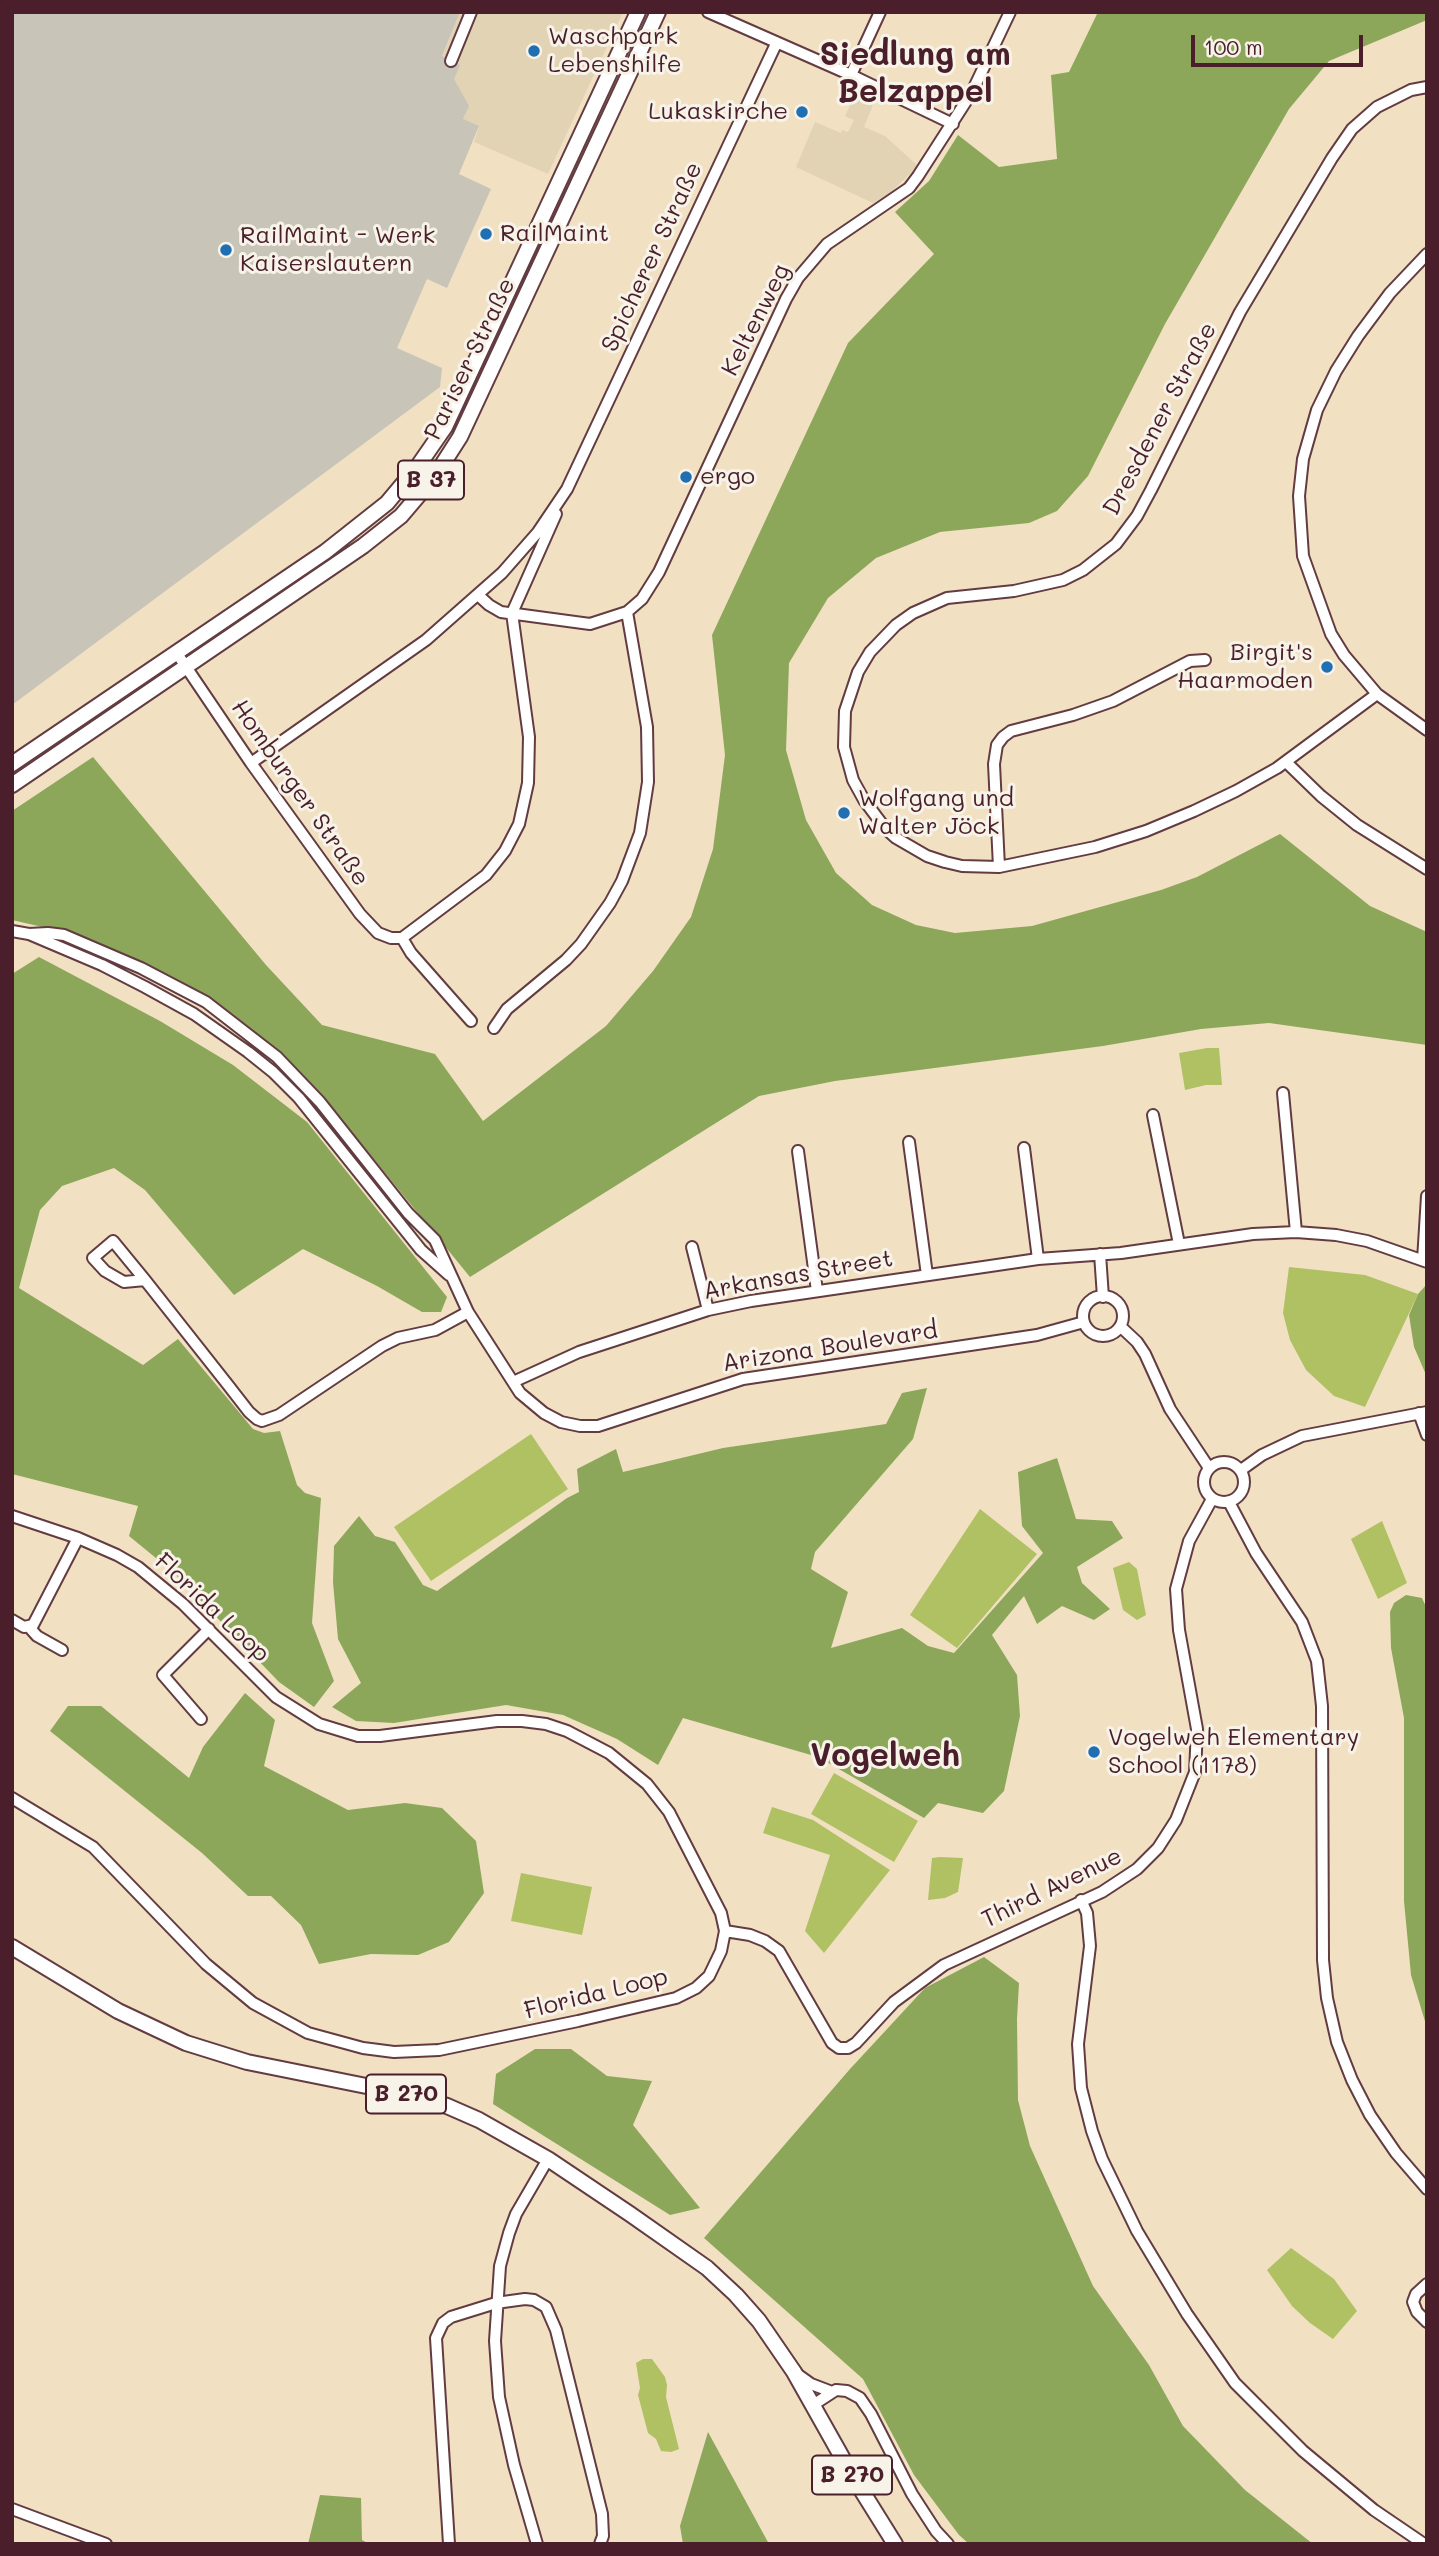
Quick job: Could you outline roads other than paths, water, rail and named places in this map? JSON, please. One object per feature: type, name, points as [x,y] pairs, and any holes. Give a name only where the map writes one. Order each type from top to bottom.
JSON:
[{"type":"main road","name":"Pariser Straße","points":[[12,764],[350,533],[387,503],[418,466],[445,427],[638,12]]},
{"type":"main road","name":"Pariser Straße","points":[[12,785],[363,546],[401,516],[435,476],[460,437],[658,12]]},
{"type":"main road","name":"B 270","points":[[12,1947],[118,2011],[186,2043],[247,2062],[381,2088],[447,2106],[479,2120],[548,2159],[707,2268],[736,2295],[759,2321],[794,2372],[895,2544]]},
{"type":"street","points":[[451,61],[471,12]]},
{"type":"street","points":[[708,12],[851,75],[953,124]]},
{"type":"street","points":[[851,75],[880,12]]},
{"type":"street","name":"Keltenweg","points":[[478,595],[489,606],[501,612],[590,624],[627,612],[642,599],[650,589],[798,278],[827,244],[909,188],[932,157],[972,92],[1010,12]]},
{"type":"street","name":"Spicherer Straße","points":[[512,613],[567,489],[776,44]]},
{"type":"street","name":"Dresdener Straße","points":[[1377,694],[1286,762],[1236,791],[1146,831],[1096,847],[999,867],[962,866],[927,856],[896,838],[873,814],[853,780],[844,747],[845,710],[858,672],[881,638],[913,613],[947,598],[1014,591],[1063,580],[1083,569],[1116,544],[1137,516],[1151,490],[1240,312],[1332,158],[1352,129],[1377,107],[1411,90],[1427,87]]},
{"type":"street","points":[[1427,254],[1390,293],[1338,367],[1317,410],[1303,459],[1299,496],[1303,556],[1331,634],[1344,655],[1377,694],[1427,730]]},
{"type":"street","name":"Spicherer Straße","points":[[251,763],[426,640],[478,595],[521,552],[567,489]]},
{"type":"street","points":[[494,1028],[507,1009],[582,944],[622,881],[640,834],[646,809],[648,782],[647,727],[627,612]]},
{"type":"street","points":[[471,1021],[411,953],[402,938],[486,875],[505,851],[519,824],[528,783],[529,737],[512,613]]},
{"type":"street","name":"Homburger Straße","points":[[176,652],[251,763],[369,926],[385,937],[402,938]]},
{"type":"street","points":[[999,867],[994,764],[997,745],[1003,737],[1012,731],[1113,701],[1190,661],[1205,660]]},
{"type":"street","points":[[1286,762],[1321,796],[1357,825],[1427,869]]},
{"type":"street","name":"Arizona Boulevard","points":[[12,930],[29,934],[102,965],[145,987],[194,1014],[273,1072],[299,1098],[421,1250],[451,1277]]},
{"type":"street","name":"Arizona Boulevard","points":[[29,934],[64,935],[141,968],[197,996],[277,1057],[320,1102],[408,1213],[426,1228],[435,1240],[468,1312],[513,1382],[527,1400],[552,1418],[580,1426],[598,1426],[743,1379],[1047,1333],[1084,1322]]},
{"type":"street","points":[[229,1039],[240,1037],[245,1031]]},
{"type":"street","points":[[1283,1093],[1296,1232]]},
{"type":"street","points":[[1153,1115],[1179,1244]]},
{"type":"street","points":[[909,1142],[927,1275]]},
{"type":"street","points":[[1024,1148],[1038,1259]]},
{"type":"street","points":[[798,1151],[817,1291]]},
{"type":"street","points":[[1425,1261],[1427,1196]]},
{"type":"street","name":"Arkansas Street","points":[[513,1382],[571,1355],[708,1310],[817,1291],[1038,1259],[1100,1254],[1253,1234],[1296,1232],[1367,1241],[1425,1261]]},
{"type":"street","points":[[145,1280],[124,1282],[105,1271],[93,1258],[113,1241],[145,1280],[249,1412],[262,1420],[279,1415],[382,1346],[398,1338],[435,1329],[468,1312]]},
{"type":"street","points":[[692,1247],[708,1310]]},
{"type":"street","points":[[1100,1254],[1102,1297]]},
{"type":"street","points":[[1102,1297],[1113,1299],[1121,1306],[1123,1316],[1121,1327],[1111,1335],[1098,1336],[1092,1333],[1084,1322],[1084,1312],[1089,1303],[1102,1297]]},
{"type":"street","points":[[1121,1327],[1145,1354],[1170,1409],[1209,1468]]},
{"type":"street","points":[[1241,1470],[1262,1455],[1302,1436],[1423,1413],[1427,1435]]},
{"type":"street","points":[[1225,1461],[1241,1470],[1245,1483],[1235,1499],[1224,1502],[1212,1499],[1204,1484],[1209,1468],[1225,1461]]},
{"type":"street","name":"Third Avenue","points":[[725,1931],[750,1935],[779,1951],[832,2043],[839,2048],[848,2048],[856,2043],[894,2002],[927,1975],[974,1950],[1117,1884],[1147,1860],[1176,1821],[1190,1788],[1197,1752],[1197,1730],[1179,1630],[1176,1589],[1189,1541],[1212,1499]]},
{"type":"street","points":[[1229,1502],[1256,1553],[1302,1622],[1317,1661],[1322,1706],[1323,1960],[1327,1998],[1337,2042],[1370,2115],[1396,2153],[1427,2189]]},
{"type":"street","name":"Florida Loop","points":[[12,1516],[78,1538],[138,1567],[183,1604],[276,1697],[319,1724],[358,1736],[380,1736],[488,1722],[522,1721],[546,1724],[600,1747],[632,1770],[657,1795],[721,1913],[725,1931],[722,1951],[709,1976],[696,1988],[676,1998],[439,2050],[394,2052],[363,2048],[308,2033],[253,2003],[206,1964],[93,1847],[12,1798]]},
{"type":"street","points":[[29,1627],[33,1625],[78,1538]]},
{"type":"street","points":[[12,1620],[29,1627],[37,1636],[62,1650]]},
{"type":"street","points":[[201,1719],[163,1675],[209,1629]]},
{"type":"street","points":[[1082,1900],[1087,1913],[1090,1945],[1078,2044],[1081,2088],[1091,2131],[1137,2231],[1182,2306],[1235,2383],[1332,2476],[1374,2510],[1424,2544]]},
{"type":"street","points":[[537,2544],[499,2397],[495,2342],[496,2302],[500,2266],[509,2233],[516,2214],[548,2159]]},
{"type":"street","points":[[1427,2284],[1416,2294],[1413,2302],[1417,2312],[1427,2322]]},
{"type":"street","points":[[449,2544],[436,2338],[443,2323],[451,2317],[514,2299],[534,2300],[545,2307],[551,2316],[602,2514],[603,2536],[600,2544]]},
{"type":"street","points":[[794,2372],[811,2384],[832,2392]]},
{"type":"street","points":[[813,2405],[832,2392],[842,2389],[860,2398],[912,2494],[936,2531],[948,2544]]},
{"type":"street","points":[[12,2509],[106,2544]]},
{"type":"place","name":"Waschpark Lebenshilfe","points":[[534,51]]},
{"type":"place","name":"Lukaskirche","points":[[802,112]]},
{"type":"place","name":"RailMaint","points":[[486,234]]},
{"type":"place","name":"RailMaint - Werk Kaiserslautern","points":[[226,250]]},
{"type":"place","name":"ergo","points":[[686,477]]},
{"type":"place","name":"Birgit's Haarmoden","points":[[1327,667]]},
{"type":"place","name":"Wolfgang und Walter Jöck","points":[[844,813]]},
{"type":"place","name":"Vogelweh Elementary School (1178)","points":[[1094,1752]]},
{"type":"district","name":"Siedlung am Belzappel","points":[[915,74]]},
{"type":"district","name":"Vogelweh","points":[[885,1756]]}]
